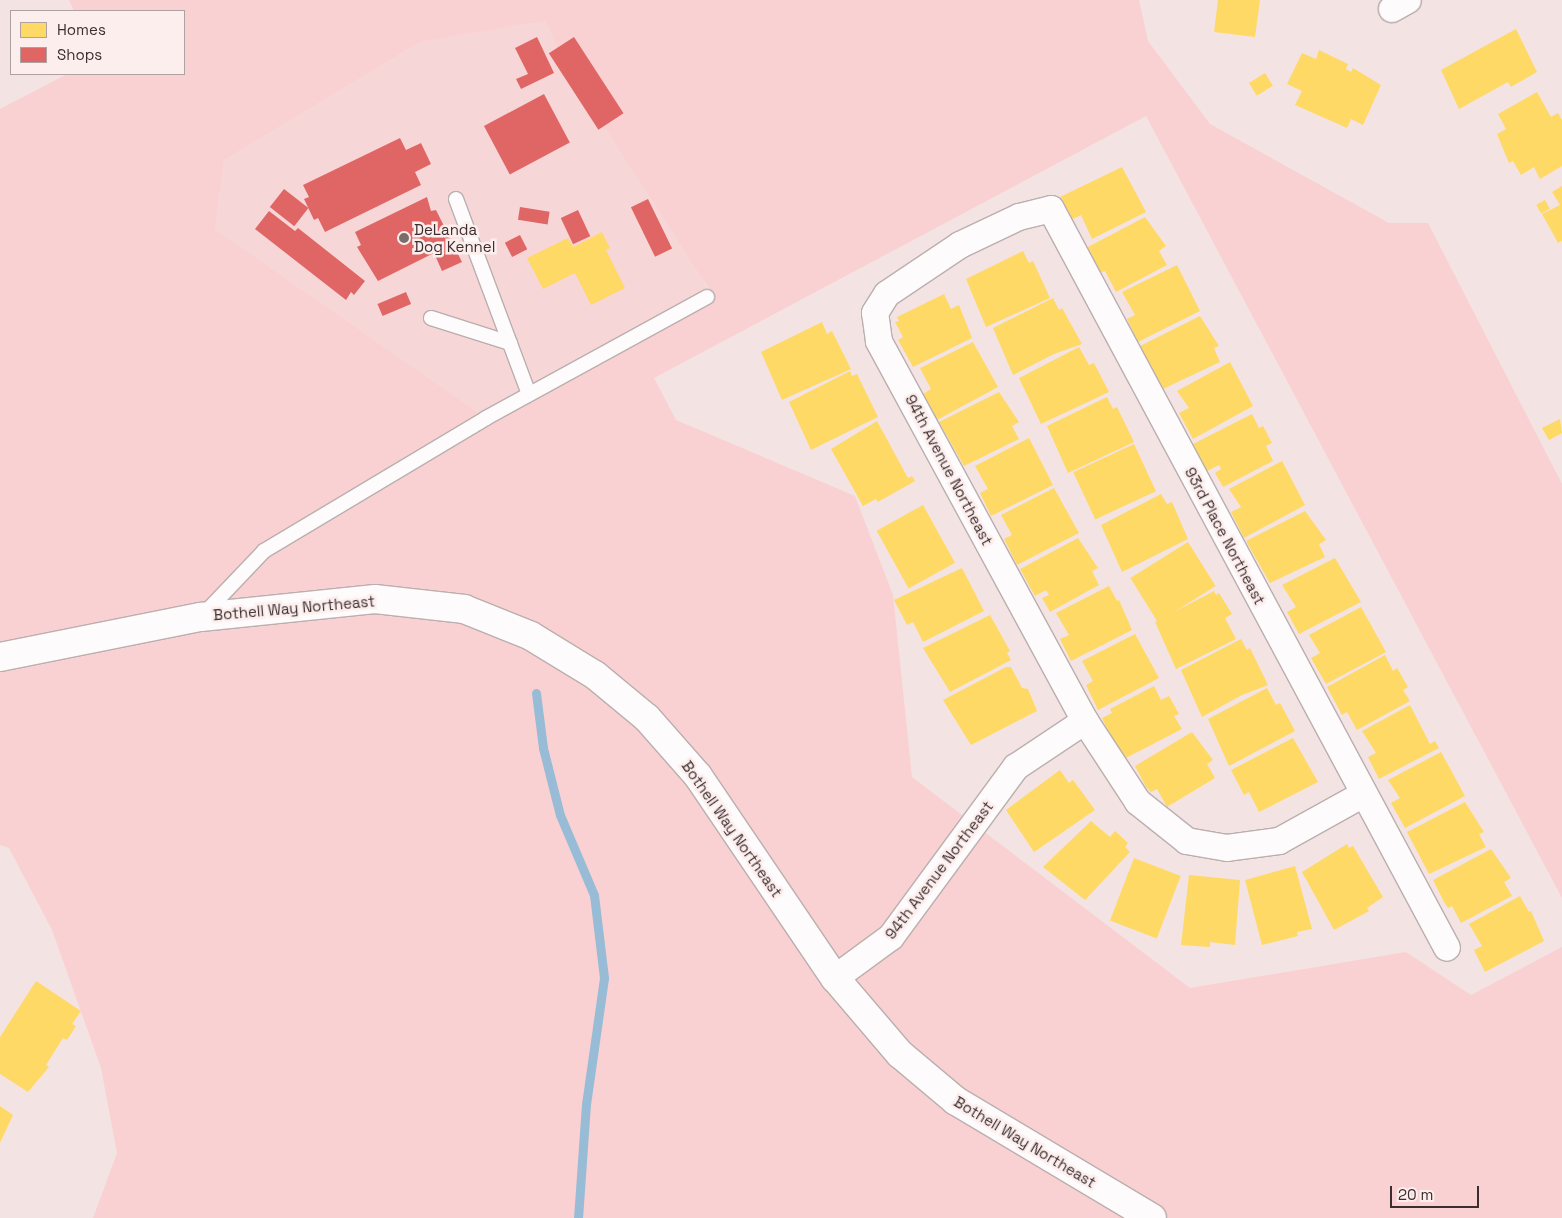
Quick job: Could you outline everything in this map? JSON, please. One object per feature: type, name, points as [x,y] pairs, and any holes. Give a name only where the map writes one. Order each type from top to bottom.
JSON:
[{"type":"main road","name":"Bothell Way Northeast","points":[[0,657],[201,617],[375,599],[464,609],[531,636],[595,675],[647,718],[698,776],[835,978],[900,1054],[956,1101],[1152,1218]]},
{"type":"street","name":"93rd Place Northeast","points":[[960,245],[1019,217],[1051,209],[1362,795],[1447,948]]},
{"type":"street","name":"94th Avenue Northeast","points":[[960,245],[887,294],[875,313],[878,341],[1085,721],[1138,802],[1187,841],[1228,848],[1279,841],[1362,795]]},
{"type":"street","name":"94th Avenue Northeast","points":[[835,978],[891,937],[1016,767],[1085,721]]},
{"type":"lane","points":[[456,199],[529,394]]},
{"type":"lane","points":[[201,617],[264,550],[529,394],[707,297]]},
{"type":"lane","points":[[431,318],[510,343]]},
{"type":"shaded area","points":[[69,0],[1139,0],[1148,41],[1210,124],[1389,223],[1428,223],[1562,484],[1562,898],[1146,116],[654,378],[676,420],[855,496],[893,595],[912,777],[1190,988],[1406,952],[1471,995],[1562,947],[1562,1218],[93,1218],[117,1153],[101,1068],[52,930],[9,848],[0,845],[0,109],[65,75],[185,75],[185,10],[74,10]],"holes":[[[546,21],[564,64],[715,298],[486,418],[215,229],[224,160],[420,42]]]},
{"type":"shaded area","points":[[547,21],[576,42],[712,297],[486,418],[215,229],[224,160],[420,42]]},
{"type":"building: Homes","points":[[1218,0],[1260,0],[1255,37],[1214,32]]},
{"type":"building: Homes","points":[[1516,29],[1537,72],[1511,87],[1508,82],[1459,109],[1441,70]]},
{"type":"building: Homes","points":[[1319,50],[1348,64],[1346,69],[1351,72],[1353,68],[1381,85],[1363,125],[1351,119],[1347,128],[1295,105],[1302,91],[1287,84],[1302,53],[1316,59]]},
{"type":"building: Homes","points":[[1265,73],[1273,86],[1257,96],[1249,83]]},
{"type":"building: Homes","points":[[1537,92],[1551,117],[1558,113],[1562,120],[1562,166],[1540,179],[1534,167],[1521,175],[1513,161],[1509,163],[1497,134],[1506,129],[1498,114]]},
{"type":"building: Homes","points":[[1122,167],[1146,212],[1092,239],[1081,215],[1071,220],[1060,197]]},
{"type":"building: Homes","points":[[1562,186],[1562,241],[1558,243],[1542,214],[1560,205],[1552,192]]},
{"type":"building: Homes","points":[[1545,200],[1550,209],[1541,214],[1536,205]]},
{"type":"building: Homes","points":[[1145,217],[1166,246],[1159,251],[1167,265],[1116,292],[1105,271],[1100,273],[1086,248]]},
{"type":"building: Homes","points":[[602,232],[610,248],[606,250],[625,288],[591,305],[575,273],[543,289],[527,258],[568,238],[573,247]]},
{"type":"building: Homes","points":[[1023,251],[1029,263],[1033,261],[1050,298],[986,327],[966,279]]},
{"type":"building: Homes","points":[[1177,265],[1200,311],[1138,342],[1127,319],[1135,315],[1122,292]]},
{"type":"building: Homes","points":[[944,294],[951,309],[959,305],[972,338],[913,367],[898,340],[903,337],[895,322],[899,321],[897,317]]},
{"type":"building: Homes","points":[[1053,298],[1059,310],[1062,308],[1082,344],[1054,354],[1013,375],[993,328]]},
{"type":"building: Homes","points":[[1200,316],[1219,346],[1214,348],[1220,362],[1163,389],[1140,346]]},
{"type":"building: Homes","points":[[822,322],[827,334],[832,331],[851,369],[782,400],[761,352]]},
{"type":"building: Homes","points":[[973,342],[998,387],[937,420],[923,394],[931,389],[920,368]]},
{"type":"building: Homes","points":[[1079,347],[1089,365],[1094,363],[1109,392],[1041,424],[1019,378]]},
{"type":"building: Homes","points":[[1230,362],[1253,406],[1193,439],[1179,413],[1189,408],[1177,391]]},
{"type":"building: Homes","points":[[850,371],[852,376],[857,374],[878,417],[811,450],[789,402]]},
{"type":"building: Homes","points":[[999,392],[1019,422],[1012,426],[1019,439],[964,466],[939,422]]},
{"type":"building: Homes","points":[[1107,397],[1113,409],[1117,407],[1134,442],[1068,473],[1047,426]]},
{"type":"building: Homes","points":[[1252,414],[1259,428],[1263,426],[1272,443],[1266,446],[1273,461],[1223,487],[1215,473],[1221,469],[1219,465],[1207,471],[1193,444]]},
{"type":"building: Homes","points":[[1560,419],[1562,433],[1549,440],[1542,428]]},
{"type":"building: Homes","points":[[877,421],[908,478],[912,476],[915,481],[878,502],[876,499],[863,506],[831,449]]},
{"type":"building: Homes","points":[[1029,438],[1053,485],[991,516],[980,493],[988,489],[975,466]]},
{"type":"building: Homes","points":[[1134,444],[1156,491],[1095,519],[1073,472]]},
{"type":"building: Homes","points":[[1282,461],[1305,505],[1244,538],[1231,512],[1241,507],[1229,489]]},
{"type":"building: Homes","points":[[1054,488],[1079,533],[1017,565],[1004,539],[1012,535],[1001,515]]},
{"type":"building: Homes","points":[[1161,494],[1167,504],[1172,502],[1188,539],[1122,572],[1101,525]]},
{"type":"building: Homes","points":[[923,505],[955,563],[909,588],[877,531]]},
{"type":"building: Homes","points":[[1305,511],[1326,540],[1319,544],[1325,557],[1270,583],[1246,541]]},
{"type":"building: Homes","points":[[1078,538],[1098,568],[1092,571],[1099,585],[1050,612],[1042,598],[1049,595],[1046,590],[1035,596],[1020,569]]},
{"type":"building: Homes","points":[[1188,542],[1216,586],[1158,622],[1130,578]]},
{"type":"building: Homes","points":[[1335,558],[1361,602],[1299,634],[1287,612],[1296,607],[1282,585]]},
{"type":"building: Homes","points":[[962,568],[984,611],[923,642],[913,622],[907,625],[894,600]]},
{"type":"building: Homes","points":[[1109,586],[1117,601],[1119,600],[1132,630],[1071,661],[1060,639],[1069,635],[1056,613]]},
{"type":"building: Homes","points":[[1214,591],[1216,595],[1219,593],[1232,614],[1225,618],[1236,639],[1176,669],[1155,622]]},
{"type":"building: Homes","points":[[1361,607],[1386,652],[1326,684],[1311,658],[1320,653],[1309,635]]},
{"type":"building: Homes","points":[[990,615],[1010,651],[1007,653],[1011,660],[950,692],[923,648]]},
{"type":"building: Homes","points":[[1135,634],[1159,678],[1098,710],[1086,685],[1093,681],[1082,661]]},
{"type":"building: Homes","points":[[1241,639],[1247,650],[1250,648],[1268,685],[1242,695],[1202,717],[1181,670]]},
{"type":"building: Homes","points":[[1385,655],[1393,671],[1397,668],[1408,687],[1403,690],[1410,701],[1357,730],[1347,712],[1342,715],[1327,687]]},
{"type":"building: Homes","points":[[1006,667],[1011,667],[1022,688],[1028,689],[1037,711],[971,745],[943,700]]},
{"type":"building: Homes","points":[[1154,686],[1161,700],[1169,696],[1179,714],[1174,716],[1182,729],[1122,760],[1102,718],[1112,713],[1110,709]]},
{"type":"building: Homes","points":[[1267,688],[1276,705],[1280,703],[1295,731],[1229,766],[1208,719]]},
{"type":"building: Homes","points":[[1410,705],[1430,744],[1435,741],[1439,748],[1379,779],[1368,757],[1376,753],[1362,731]]},
{"type":"building: Homes","points":[[1192,732],[1213,760],[1207,764],[1215,778],[1167,807],[1157,789],[1151,792],[1146,787],[1135,766]]},
{"type":"building: Homes","points":[[1293,738],[1318,782],[1259,812],[1249,792],[1244,795],[1231,770]]},
{"type":"building: Homes","points":[[1441,752],[1465,796],[1405,828],[1391,803],[1400,798],[1388,780]]},
{"type":"building: Homes","points":[[1060,770],[1069,783],[1073,780],[1095,810],[1034,852],[1006,810]]},
{"type":"building: Homes","points":[[1465,802],[1484,832],[1479,834],[1486,847],[1429,874],[1407,832]]},
{"type":"building: Homes","points":[[1091,821],[1110,837],[1115,831],[1128,843],[1125,847],[1130,852],[1085,900],[1043,867]]},
{"type":"building: Homes","points":[[1347,844],[1349,848],[1353,846],[1383,897],[1367,908],[1369,911],[1334,930],[1302,872]]},
{"type":"building: Homes","points":[[1491,849],[1511,878],[1504,882],[1512,896],[1461,923],[1452,906],[1448,908],[1444,902],[1433,880]]},
{"type":"building: Homes","points":[[1134,858],[1181,876],[1157,938],[1110,921]]},
{"type":"building: Homes","points":[[1295,866],[1312,929],[1297,932],[1298,936],[1262,945],[1245,880]]},
{"type":"building: Homes","points":[[1189,875],[1240,880],[1235,945],[1210,942],[1210,947],[1181,945]]},
{"type":"building: Homes","points":[[1520,896],[1529,912],[1531,911],[1544,941],[1485,972],[1474,950],[1482,946],[1469,924]]},
{"type":"building: Homes","points":[[36,981],[81,1011],[72,1024],[76,1026],[67,1040],[63,1038],[46,1065],[49,1067],[28,1092],[0,1074],[0,1037]]},
{"type":"building: Homes","points":[[0,1106],[13,1115],[0,1143]]},
{"type":"building: Shops","points":[[537,37],[554,73],[521,89],[516,79],[528,74],[515,48]]},
{"type":"building: Shops","points":[[574,37],[624,113],[598,130],[549,53]]},
{"type":"building: Shops","points":[[544,94],[570,143],[510,174],[484,126]]},
{"type":"building: Shops","points":[[400,138],[406,150],[421,143],[431,164],[415,172],[421,185],[325,232],[318,218],[314,220],[304,199],[309,197],[303,185]]},
{"type":"building: Shops","points":[[284,189],[308,208],[294,226],[270,207]]},
{"type":"building: Shops","name":"DeLanda Dog Kennel","points":[[427,197],[431,211],[436,210],[462,262],[442,271],[434,253],[378,281],[357,247],[361,245],[355,232]]},
{"type":"building: Shops","points":[[648,199],[672,248],[655,257],[631,207]]},
{"type":"building: Shops","points":[[520,207],[550,212],[548,225],[518,220]]},
{"type":"building: Shops","points":[[578,210],[590,236],[573,244],[561,218]]},
{"type":"building: Shops","points":[[269,211],[295,231],[298,228],[365,281],[354,295],[351,292],[346,300],[255,229]]},
{"type":"building: Shops","points":[[520,235],[527,249],[512,257],[505,243]]},
{"type":"building: Shops","points":[[406,292],[411,304],[383,316],[377,304]]},
{"type":"waterway","points":[[536,693],[543,748],[560,815],[594,895],[604,978],[586,1104],[578,1218]]},
{"type":"place","name":"DeLanda Dog Kennel","points":[[404,238]]}]
